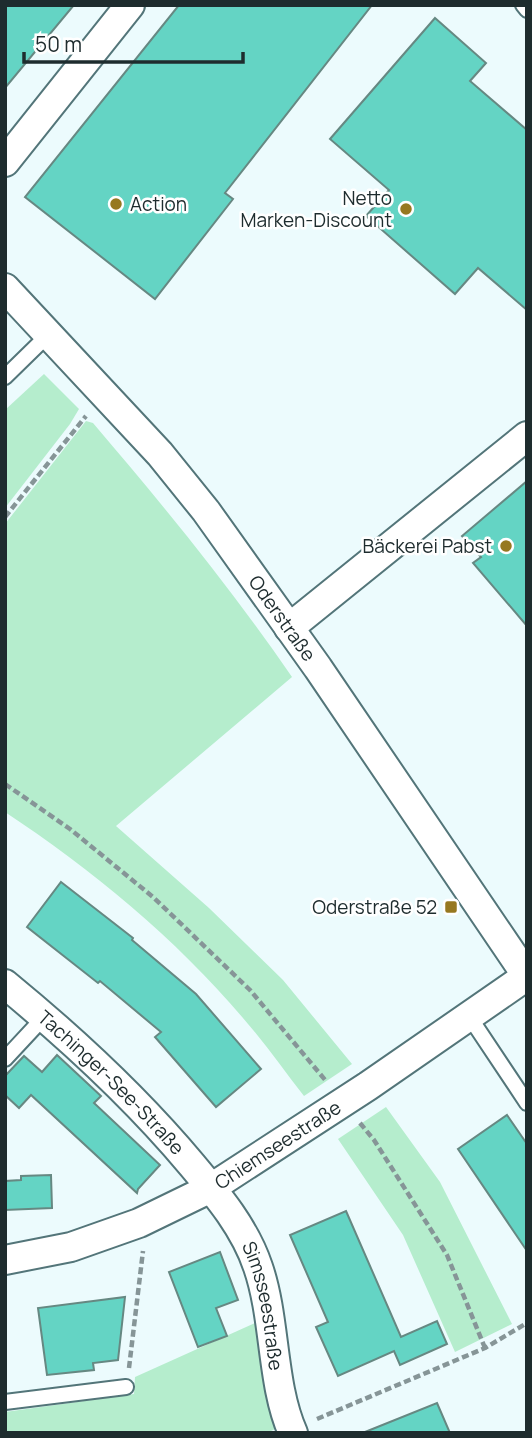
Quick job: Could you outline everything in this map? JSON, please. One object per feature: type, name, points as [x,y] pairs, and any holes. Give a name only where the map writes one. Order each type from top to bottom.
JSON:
[{"type":"street","points":[[5,162],[130,5]]},
{"type":"street","name":"Oderstraße","points":[[5,288],[104,393],[206,511],[527,976]]},
{"type":"street","points":[[289,628],[527,436]]},
{"type":"street","name":"Chiemseestraße","points":[[5,1260],[71,1247],[139,1223],[211,1188],[344,1102],[527,976]]},
{"type":"street","name":"Tachinger-See-Straße","points":[[5,984],[45,1016],[133,1100],[211,1188]]},
{"type":"street","name":"Simsseestraße","points":[[211,1188],[233,1218],[257,1264],[269,1311],[284,1404],[292,1431]]},
{"type":"lane","points":[[523,5],[527,10]]},
{"type":"lane","points":[[5,376],[49,334]]},
{"type":"lane","points":[[5,1059],[45,1016]]},
{"type":"lane","points":[[469,1016],[527,1103]]},
{"type":"lane","points":[[5,1402],[126,1387]]},
{"type":"path","points":[[5,517],[104,393]]},
{"type":"path","points":[[5,784],[70,829],[153,897],[250,990],[374,1140],[447,1255],[485,1348]]},
{"type":"path","points":[[126,1387],[144,1258],[139,1223]]},
{"type":"path","points":[[292,1431],[485,1348],[527,1323]]},
{"type":"green space","points":[[44,374],[79,409],[5,508],[5,410]]},
{"type":"green space","points":[[86,421],[93,423],[171,516],[221,579],[292,677],[116,826],[209,908],[283,980],[352,1064],[304,1096],[222,994],[165,936],[71,858],[5,812],[5,524]]},
{"type":"green space","points":[[386,1107],[440,1182],[512,1324],[455,1352],[403,1235],[338,1139]]},
{"type":"green space","points":[[255,1323],[265,1376],[279,1427],[267,1433],[5,1433],[5,1412],[134,1394],[135,1377]]},
{"type":"building","points":[[5,5],[74,5],[5,88]]},
{"type":"building","points":[[179,5],[372,5],[225,193],[233,199],[155,299],[25,197]]},
{"type":"building","points":[[435,18],[486,63],[470,81],[527,130],[527,310],[478,268],[455,294],[366,216],[389,190],[330,139]]},
{"type":"building","points":[[527,481],[527,626],[473,563],[481,557],[462,536]]},
{"type":"building","points":[[61,882],[133,938],[132,940],[196,994],[261,1069],[216,1107],[155,1037],[161,1032],[100,981],[98,983],[27,927]]},
{"type":"building","points":[[57,1055],[101,1096],[94,1103],[160,1165],[137,1193],[31,1095],[19,1108],[5,1095],[5,1076],[24,1056],[42,1072]]},
{"type":"building","points":[[507,1115],[527,1144],[527,1251],[458,1149]]},
{"type":"building","points":[[51,1175],[52,1208],[5,1210],[5,1181],[21,1180],[21,1176]]},
{"type":"building","points":[[346,1211],[401,1337],[437,1321],[447,1344],[400,1365],[394,1351],[338,1376],[316,1327],[328,1322],[290,1235]]},
{"type":"building","points":[[220,1252],[238,1300],[216,1308],[227,1336],[198,1347],[169,1272]]},
{"type":"building","points":[[125,1297],[118,1360],[93,1363],[94,1370],[47,1375],[38,1308]]},
{"type":"building","points":[[437,1403],[450,1433],[365,1433],[365,1432]]},
{"type":"place","name":"Action","points":[[116,204]]},
{"type":"place","name":"Netto Marken-Discount","points":[[406,209]]},
{"type":"place","name":"Bäckerei Pabst","points":[[506,546]]},
{"type":"place","name":"Oderstraße 52","points":[[451,907]]}]
